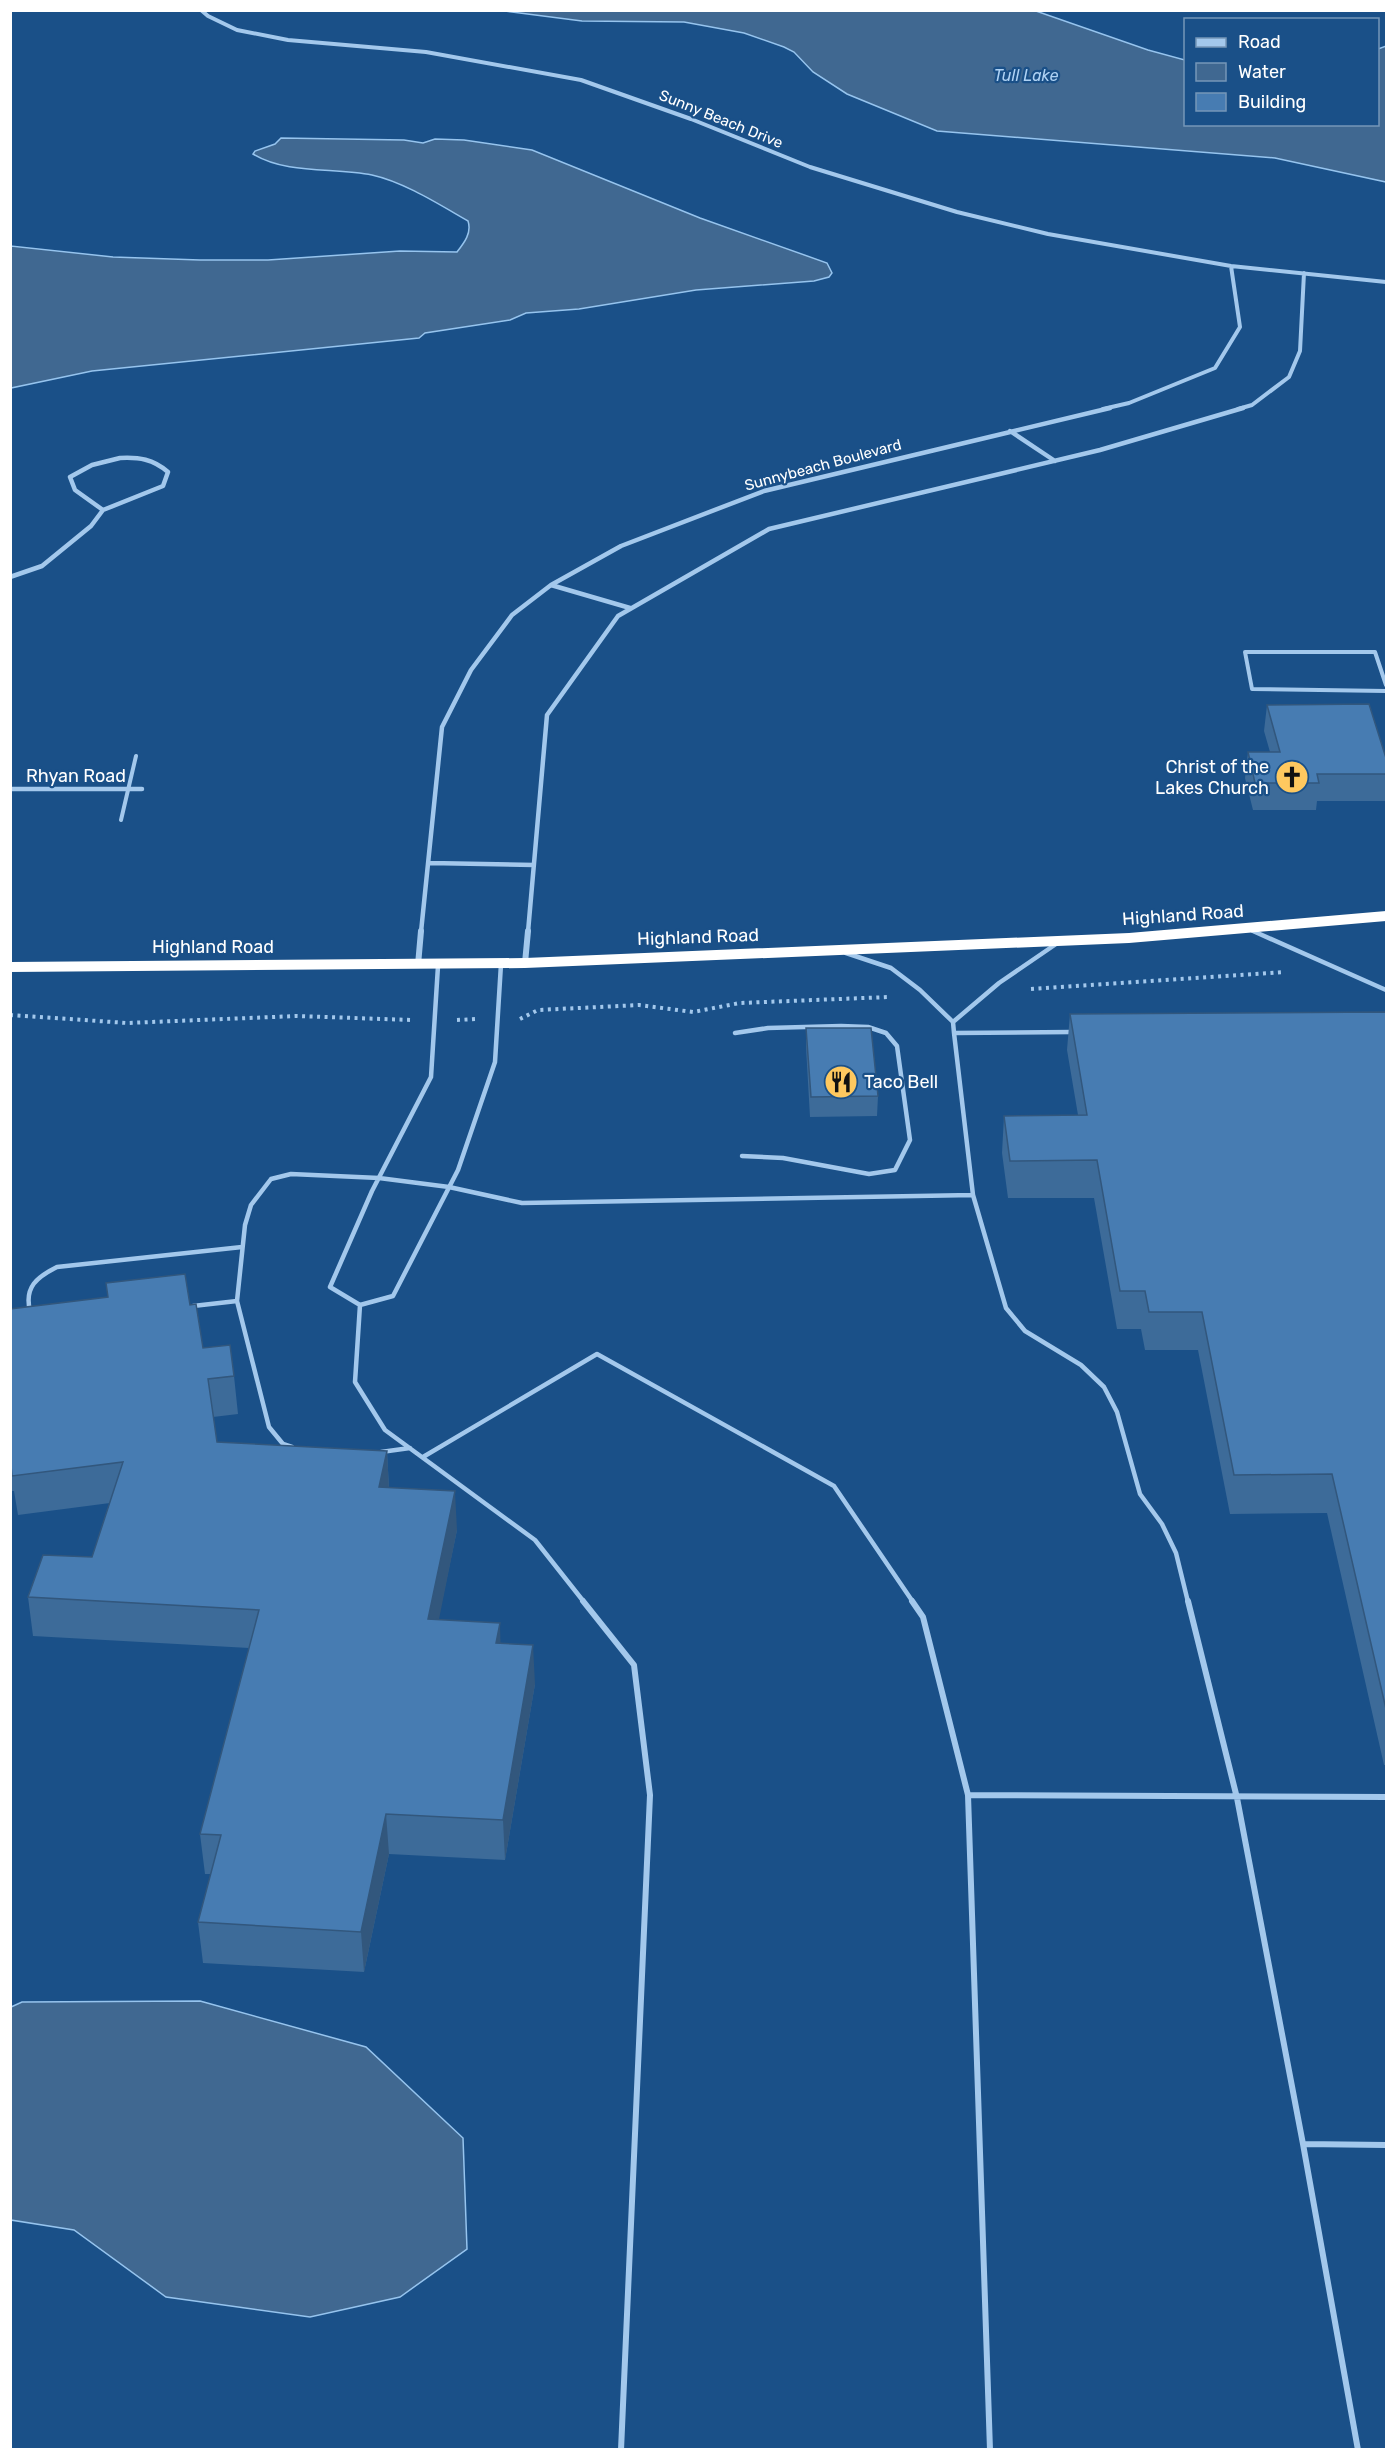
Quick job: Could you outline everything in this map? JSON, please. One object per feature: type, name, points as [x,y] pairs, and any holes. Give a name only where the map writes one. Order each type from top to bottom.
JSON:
[{"type":"highway","name":"Highland Road","points":[[10,967],[501,964],[1059,942],[1249,929],[1386,916]]},
{"type":"street","name":"Sunny Beach Drive","points":[[201,10],[208,16],[237,30],[288,40],[426,52],[581,80],[633,96],[810,167],[957,212],[1048,234],[1231,266],[1386,282]]},
{"type":"street","name":"Sunnybeach Boulevard","points":[[418,966],[442,727],[471,670],[512,615],[551,585],[621,546],[764,491],[1129,402],[1215,368],[1240,327],[1231,266]]},
{"type":"street","points":[[525,963],[547,715],[618,616],[769,529],[1100,450],[1252,405],[1288,377],[1300,351],[1305,273]]},
{"type":"street","points":[[1010,431],[1055,460]]},
{"type":"street","points":[[10,577],[42,566],[91,526],[103,510],[164,486],[168,472],[161,464],[140,458],[114,459],[84,467],[70,477],[75,490],[103,510]]},
{"type":"street","points":[[551,585],[630,608]]},
{"type":"street","name":"Rhyan Road","points":[[10,789],[142,789]]},
{"type":"street","points":[[430,863],[534,864]]},
{"type":"lane","points":[[1386,685],[1375,652],[1245,652],[1252,689],[1386,691]]},
{"type":"lane","points":[[121,820],[136,756]]},
{"type":"lane","points":[[1249,929],[1386,990]]},
{"type":"lane","points":[[953,1022],[999,982],[1059,942]]},
{"type":"lane","points":[[842,951],[891,968],[926,995],[953,1022],[973,1195],[1006,1308],[1024,1331],[1081,1365],[1104,1388],[1117,1412],[1140,1494],[1162,1524],[1176,1553],[1237,1798],[1358,2450]]},
{"type":"lane","points":[[438,966],[431,1077],[379,1178],[330,1287],[360,1305],[393,1296],[458,1170],[495,1062],[501,964]]},
{"type":"lane","points":[[735,1034],[768,1028],[841,1026],[868,1027],[886,1033],[897,1046],[910,1140],[895,1170],[869,1174],[783,1158],[742,1156]]},
{"type":"lane","points":[[954,1033],[1083,1032]]},
{"type":"lane","points":[[304,1450],[283,1444],[269,1427],[237,1301],[244,1225],[251,1205],[270,1179],[291,1174],[379,1178],[449,1187],[522,1203],[973,1195]]},
{"type":"lane","points":[[37,1314],[30,1312],[27,1300],[28,1290],[43,1273],[57,1267],[242,1247]]},
{"type":"lane","points":[[189,1306],[237,1301]]},
{"type":"lane","points":[[360,1305],[355,1382],[385,1430],[536,1540],[634,1665],[650,1795],[621,2450]]},
{"type":"lane","points":[[423,1457],[597,1354],[834,1486],[923,1617],[968,1795],[990,2450]]},
{"type":"lane","points":[[378,1453],[410,1448]]},
{"type":"lane","points":[[968,1795],[1386,1797]]},
{"type":"lane","points":[[1303,2145],[1386,2145]]},
{"type":"path","points":[[989,992],[1289,972]]},
{"type":"path","points":[[10,1015],[127,1023],[297,1016],[435,1020],[498,1019],[522,1018],[528,1013],[557,1009],[648,1005],[693,1012],[740,1003],[926,995]]},
{"type":"water","name":"Tull Lake","points":[[505,11],[1036,11],[1148,50],[1184,60],[1184,126],[1379,126],[1379,49],[1386,46],[1386,182],[1275,158],[937,131],[847,94],[813,72],[794,52],[744,33],[684,22],[582,21]]},
{"type":"water","points":[[281,138],[404,140],[423,143],[435,139],[464,140],[532,150],[700,218],[827,263],[832,273],[829,277],[814,281],[696,290],[579,309],[526,313],[510,320],[425,333],[419,338],[92,371],[11,388],[11,246],[113,257],[268,260],[400,251],[457,252],[465,241],[469,230],[468,221],[397,183],[372,175],[281,165],[253,154],[255,151],[275,144]]},
{"type":"water","points":[[200,2001],[366,2047],[463,2138],[467,2249],[400,2297],[310,2317],[166,2297],[74,2230],[11,2220],[11,2007],[22,2002]]},
{"type":"building","points":[[1369,704],[1386,758],[1386,774],[1317,774],[1319,783],[1255,783],[1248,752],[1280,752],[1267,705]]},
{"type":"building","points":[[1386,1012],[1386,1709],[1332,1474],[1234,1475],[1202,1312],[1149,1312],[1145,1291],[1120,1291],[1097,1160],[1010,1161],[1004,1116],[1087,1115],[1070,1014]]},
{"type":"building","name":"Taco Bell","points":[[806,1028],[871,1028],[878,1096],[811,1097]]},
{"type":"building","points":[[185,1274],[190,1305],[196,1304],[203,1348],[230,1345],[234,1376],[208,1379],[217,1442],[387,1451],[379,1487],[455,1491],[428,1619],[500,1623],[496,1643],[533,1645],[503,1820],[386,1814],[361,1932],[198,1922],[221,1835],[200,1834],[259,1610],[28,1597],[43,1555],[92,1557],[123,1462],[12,1476],[10,1309],[108,1297],[106,1283]]},
{"type":"place","name":"Christ of the Lakes Church","points":[[1292,777]]},
{"type":"place","name":"Taco Bell","points":[[841,1082]]}]
